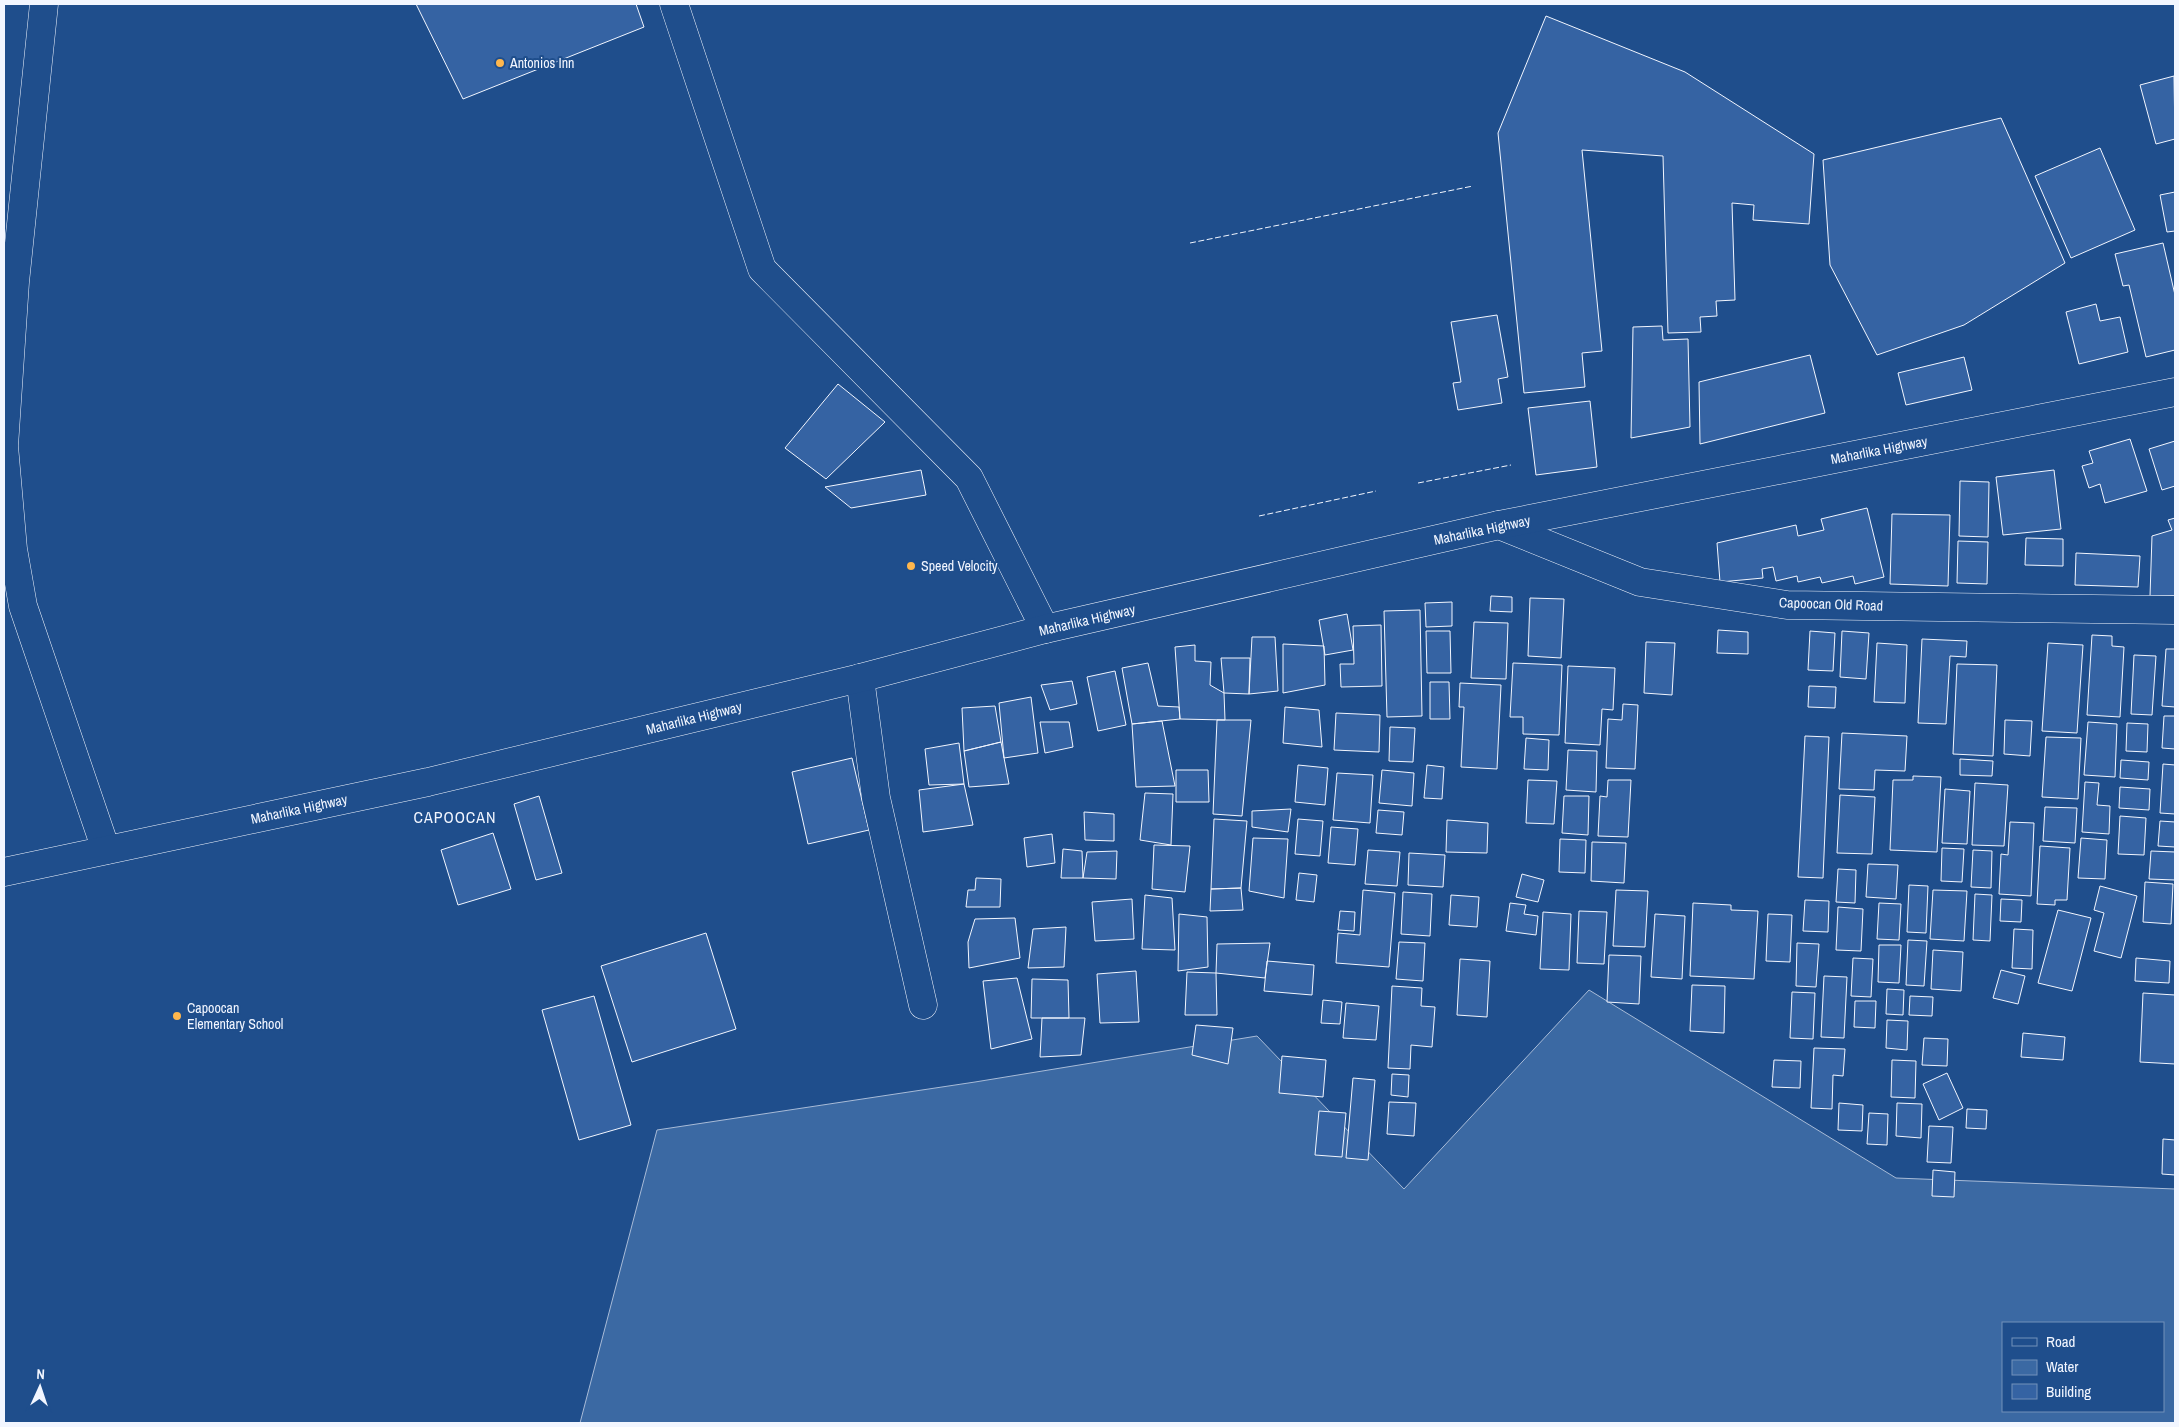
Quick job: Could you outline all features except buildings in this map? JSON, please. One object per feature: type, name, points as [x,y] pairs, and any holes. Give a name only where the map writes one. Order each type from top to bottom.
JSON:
[{"type":"street","points":[[44,4],[16,282],[4,446],[13,549],[23,606],[106,850]]},
{"type":"street","points":[[674,4],[762,269],[969,478],[1045,629]]},
{"type":"street","name":"Maharlika Highway","points":[[4,872],[428,782],[860,678],[1045,629],[1499,525],[2175,392]]},
{"type":"street","name":"Capoocan Old Road","points":[[1499,525],[1640,582],[1787,605],[2175,610]]},
{"type":"street","points":[[860,678],[876,798],[922,1005]]},
{"type":"water","points":[[1589,990],[1896,1178],[2175,1189],[2175,1423],[580,1423],[657,1130],[975,1082],[1257,1036],[1404,1189]]},
{"type":"fence","points":[[1190,243],[1473,186]]},
{"type":"fence","points":[[1418,483],[1511,465]]},
{"type":"fence","points":[[1259,516],[1376,491]]},
{"type":"place","name":"Antonios Inn","points":[[500,63]]},
{"type":"place","name":"Speed Velocity","points":[[911,566]]},
{"type":"place","name":"Capoocan Elementary School","points":[[177,1016]]},
{"type":"district","name":"CAPOOCAN","points":[[455,817]]}]
